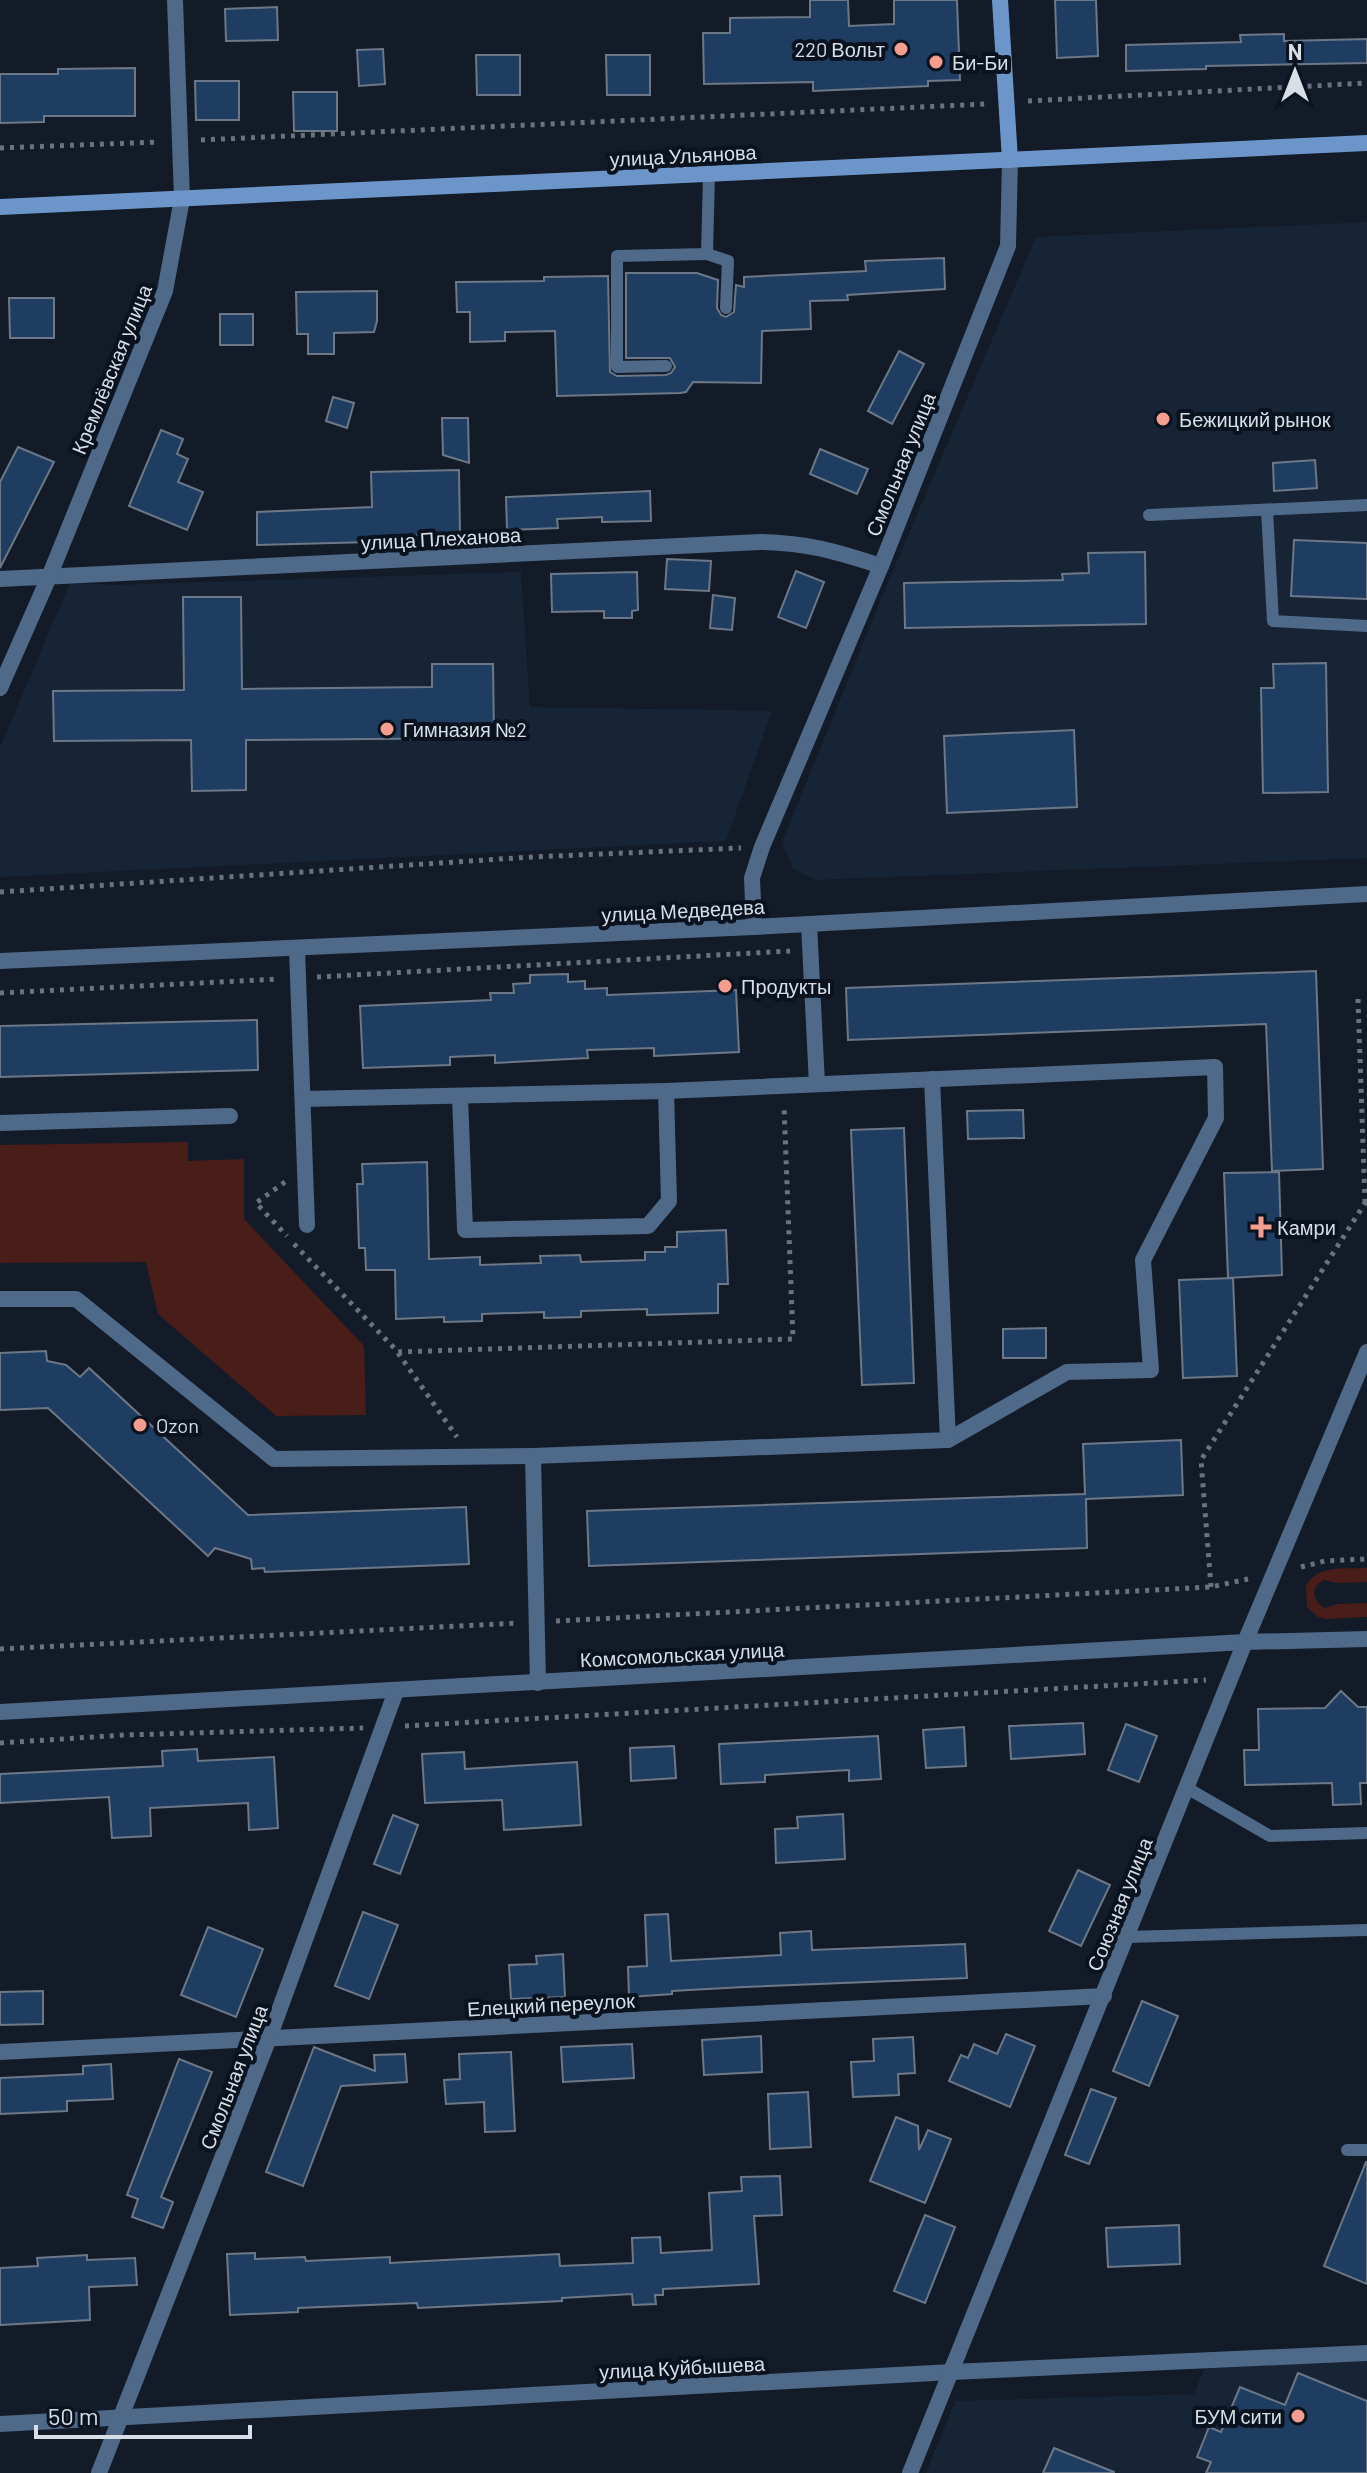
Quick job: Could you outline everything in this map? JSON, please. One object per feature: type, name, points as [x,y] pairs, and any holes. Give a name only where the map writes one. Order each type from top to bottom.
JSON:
[{"type":"main road","name":"Смольная улица","points":[[1000,0],[1010,160]]},
{"type":"main road","name":"улица Ульянова","points":[[0,207],[1367,143]]},
{"type":"street","name":"Кремлёвская улица","points":[[0,688],[49,577],[165,291],[182,199],[175,0]]},
{"type":"street","name":"Смольная улица","points":[[754,927],[752,878],[762,847],[881,566],[1008,246],[1010,160]]},
{"type":"street","name":"улица Плеханова","points":[[0,579],[760,542],[813,546],[881,566]]},
{"type":"street","name":"улица Медведева","points":[[0,961],[754,927],[1367,894]]},
{"type":"street","points":[[809,924],[817,1084]]},
{"type":"street","points":[[297,949],[307,1225]]},
{"type":"street","points":[[0,1299],[76,1299],[274,1459],[533,1456],[948,1440],[1067,1372],[1151,1370],[1143,1260],[1216,1118],[1215,1067],[666,1091],[303,1099]]},
{"type":"street","points":[[932,1079],[948,1440]]},
{"type":"street","points":[[460,1096],[465,1230],[648,1226],[669,1201],[666,1091]]},
{"type":"street","points":[[0,1123],[230,1116]]},
{"type":"street","name":"Союзная улица","points":[[910,2473],[1245,1642],[1366,1355]]},
{"type":"street","points":[[533,1456],[538,1683]]},
{"type":"street","name":"Комсомольская улица","points":[[0,1712],[1245,1642],[1367,1639]]},
{"type":"street","name":"Смольная улица","points":[[99,2473],[269,2038],[396,1691]]},
{"type":"street","name":"Елецкий переулок","points":[[0,2052],[1104,1996]]},
{"type":"street","name":"улица Куйбышева","points":[[0,2424],[952,2372],[1367,2353]]},
{"type":"lane","points":[[707,254],[709,174]]},
{"type":"lane","points":[[666,366],[617,367],[617,256],[707,254],[728,261],[726,308]]},
{"type":"lane","points":[[1149,515],[1367,505]]},
{"type":"lane","points":[[1267,510],[1273,621],[1367,626]]},
{"type":"lane","points":[[1187,1788],[1270,1836],[1367,1833]]},
{"type":"lane","points":[[1127,1937],[1367,1930]]},
{"type":"lane","points":[[1347,2150],[1367,2150]]},
{"type":"path","points":[[0,148],[1367,83]]},
{"type":"path","points":[[0,892],[531,857],[762,847]]},
{"type":"path","points":[[0,993],[810,950]]},
{"type":"path","points":[[0,1649],[1211,1587],[1201,1460],[1366,1202],[1358,999]]},
{"type":"path","points":[[398,1352],[793,1339],[783,1085]]},
{"type":"path","points":[[305,1168],[256,1203],[398,1352],[471,1457]]},
{"type":"path","points":[[0,1743],[124,1735],[383,1727],[1230,1679]]},
{"type":"shaded area","name":"Бежицкий рынок","points":[[1367,222],[1367,858],[815,880],[793,868],[782,843],[880,601],[1036,237]]},
{"type":"shaded area","name":"Гимназия №2","points":[[521,572],[530,707],[772,711],[726,841],[0,877],[0,747],[70,583],[117,585]]},
{"type":"shaded area","points":[[188,1142],[188,1161],[244,1159],[244,1219],[364,1346],[366,1415],[276,1416],[158,1314],[146,1262],[0,1263],[0,1145]]},
{"type":"shaded area","points":[[1367,1568],[1367,1582],[1324,1580],[1316,1586],[1314,1594],[1317,1602],[1325,1608],[1337,1604],[1367,1603],[1367,1617],[1325,1619],[1307,1607],[1306,1586],[1318,1574],[1333,1569]]},
{"type":"shaded area","points":[[1367,2359],[1367,2473],[926,2473],[955,2401],[1194,2394],[1205,2367]]},
{"type":"building","points":[[810,0],[848,0],[849,26],[894,24],[894,0],[957,0],[960,80],[928,81],[928,86],[813,91],[813,82],[704,84],[703,33],[730,33],[730,18],[810,17]]},
{"type":"building","points":[[1055,0],[1096,0],[1098,56],[1057,58]]},
{"type":"building","points":[[277,7],[278,40],[226,41],[225,9]]},
{"type":"building","points":[[1284,34],[1284,41],[1367,39],[1367,63],[1126,71],[1126,45],[1241,42],[1240,35]]},
{"type":"building","points":[[383,49],[385,84],[359,86],[357,50]]},
{"type":"building","points":[[476,55],[520,55],[520,95],[477,95]]},
{"type":"building","points":[[606,55],[650,55],[650,95],[607,95]]},
{"type":"building","points":[[135,68],[135,116],[44,116],[44,122],[0,123],[0,74],[58,74],[58,69]]},
{"type":"building","points":[[195,81],[239,81],[239,120],[196,120]]},
{"type":"building","points":[[293,92],[337,92],[337,131],[294,131]]},
{"type":"building","points":[[944,258],[945,289],[847,295],[848,300],[810,301],[811,329],[762,331],[761,383],[693,382],[686,392],[680,393],[557,396],[555,331],[505,332],[505,341],[470,342],[470,312],[457,312],[456,282],[544,281],[544,277],[608,276],[610,372],[617,376],[666,375],[675,367],[670,358],[626,358],[626,273],[697,273],[718,280],[717,308],[726,317],[734,312],[736,285],[744,287],[744,277],[866,271],[865,261]]},
{"type":"building","points":[[377,291],[374,332],[334,333],[334,354],[308,354],[308,334],[297,334],[296,292]]},
{"type":"building","points":[[9,298],[54,298],[54,338],[10,338]]},
{"type":"building","points":[[220,314],[253,314],[253,345],[220,345]]},
{"type":"building","points":[[899,351],[924,364],[892,424],[868,411]]},
{"type":"building","points":[[333,397],[354,403],[347,428],[326,421]]},
{"type":"building","points":[[442,418],[468,418],[469,463],[443,455]]},
{"type":"building","points":[[161,430],[183,439],[177,454],[188,459],[178,482],[203,492],[187,530],[129,506]]},
{"type":"building","points":[[18,447],[54,462],[0,568],[0,482]]},
{"type":"building","points":[[820,449],[868,469],[857,494],[810,474]]},
{"type":"building","points":[[1315,460],[1317,488],[1274,491],[1273,463]]},
{"type":"building","points":[[459,470],[460,534],[372,537],[372,542],[257,545],[257,512],[372,507],[371,472]]},
{"type":"building","points":[[650,491],[651,521],[602,522],[602,517],[557,519],[558,528],[507,530],[506,497]]},
{"type":"building","points":[[1294,540],[1367,543],[1367,599],[1291,596]]},
{"type":"building","points":[[1145,552],[1146,624],[905,628],[904,583],[1063,580],[1062,574],[1089,573],[1088,553]]},
{"type":"building","points":[[667,559],[711,561],[709,591],[665,589]]},
{"type":"building","points":[[796,571],[824,582],[806,628],[778,617]]},
{"type":"building","points":[[637,572],[638,610],[632,611],[632,618],[604,618],[604,611],[552,612],[551,574]]},
{"type":"building","points":[[713,595],[735,598],[732,630],[710,628]]},
{"type":"building","points":[[183,597],[241,597],[242,689],[432,687],[432,664],[493,664],[494,738],[246,740],[246,790],[192,791],[191,740],[54,741],[53,691],[184,690]]},
{"type":"building","points":[[1326,663],[1328,792],[1263,793],[1261,688],[1274,688],[1273,664]]},
{"type":"building","points":[[1074,730],[1077,807],[947,813],[944,736]]},
{"type":"building","points":[[1316,971],[1323,1169],[1272,1171],[1266,1024],[848,1040],[846,988]]},
{"type":"building","points":[[568,974],[568,982],[585,981],[585,989],[607,988],[607,995],[736,990],[739,1052],[654,1056],[654,1048],[587,1050],[588,1058],[495,1063],[495,1055],[450,1057],[450,1065],[363,1068],[360,1006],[491,1000],[490,993],[514,993],[513,984],[530,983],[530,975]]},
{"type":"building","points":[[257,1020],[258,1070],[0,1077],[0,1026]]},
{"type":"building","points":[[1023,1110],[1024,1138],[968,1139],[967,1111]]},
{"type":"building","points":[[904,1128],[914,1383],[862,1385],[851,1130]]},
{"type":"building","points":[[427,1162],[429,1259],[480,1257],[480,1265],[541,1263],[540,1256],[580,1255],[581,1262],[645,1260],[645,1252],[665,1252],[665,1247],[677,1247],[677,1232],[726,1230],[728,1284],[718,1284],[718,1313],[647,1315],[647,1309],[581,1311],[581,1317],[544,1318],[544,1312],[482,1314],[482,1321],[444,1322],[444,1317],[396,1319],[395,1270],[366,1270],[365,1248],[359,1248],[357,1184],[363,1184],[362,1164]]},
{"type":"building","points":[[1279,1172],[1282,1275],[1228,1278],[1224,1173]]},
{"type":"building","points":[[1233,1278],[1237,1376],[1183,1378],[1179,1280]]},
{"type":"building","points":[[1046,1328],[1046,1358],[1003,1358],[1003,1329]]},
{"type":"building","points":[[46,1351],[47,1361],[66,1365],[80,1377],[89,1368],[248,1515],[466,1507],[469,1564],[265,1572],[264,1568],[252,1569],[251,1559],[215,1548],[208,1556],[48,1408],[0,1410],[0,1353]]},
{"type":"building","points":[[1181,1440],[1183,1495],[1086,1499],[1087,1548],[589,1566],[587,1511],[1085,1494],[1083,1444]]},
{"type":"building","points":[[1341,1691],[1358,1707],[1367,1707],[1367,1783],[1360,1783],[1361,1804],[1333,1805],[1332,1783],[1245,1785],[1244,1750],[1259,1750],[1258,1709],[1325,1708]]},
{"type":"building","points":[[1083,1723],[1085,1754],[1011,1759],[1009,1726]]},
{"type":"building","points":[[1126,1724],[1157,1736],[1139,1782],[1108,1770]]},
{"type":"building","points":[[964,1727],[966,1766],[926,1768],[923,1730]]},
{"type":"building","points":[[878,1736],[881,1779],[849,1781],[849,1770],[765,1775],[765,1782],[721,1784],[719,1744]]},
{"type":"building","points":[[674,1746],[676,1778],[631,1781],[630,1748]]},
{"type":"building","points":[[197,1749],[198,1761],[274,1757],[278,1828],[249,1830],[248,1803],[150,1808],[151,1836],[112,1838],[109,1797],[0,1803],[0,1774],[163,1766],[162,1751]]},
{"type":"building","points":[[464,1752],[465,1769],[577,1762],[581,1825],[504,1830],[502,1800],[425,1803],[422,1754]]},
{"type":"building","points":[[843,1814],[845,1859],[776,1863],[775,1829],[798,1828],[797,1817]]},
{"type":"building","points":[[393,1815],[418,1825],[400,1874],[374,1864]]},
{"type":"building","points":[[1078,1870],[1110,1885],[1081,1946],[1049,1931]]},
{"type":"building","points":[[363,1912],[398,1925],[369,1999],[335,1986]]},
{"type":"building","points":[[668,1914],[671,1961],[781,1955],[780,1933],[811,1931],[812,1950],[965,1944],[967,1978],[672,1991],[672,1994],[629,1997],[628,1967],[647,1966],[645,1915]]},
{"type":"building","points":[[208,1927],[263,1949],[236,2017],[181,1995]]},
{"type":"building","points":[[563,1954],[565,1997],[511,1999],[509,1965],[537,1964],[536,1956]]},
{"type":"building","points":[[43,1991],[43,2024],[0,2025],[0,1992]]},
{"type":"building","points":[[1142,2001],[1178,2016],[1149,2086],[1113,2071]]},
{"type":"building","points":[[1006,2034],[1035,2046],[1010,2107],[949,2081],[961,2055],[968,2058],[974,2044],[997,2054]]},
{"type":"building","points":[[761,2036],[762,2072],[704,2075],[702,2040]]},
{"type":"building","points":[[913,2037],[915,2073],[898,2074],[899,2095],[853,2097],[851,2062],[874,2061],[873,2039]]},
{"type":"building","points":[[632,2044],[634,2078],[563,2082],[561,2047]]},
{"type":"building","points":[[314,2047],[375,2071],[374,2055],[405,2054],[407,2082],[341,2086],[303,2186],[266,2172]]},
{"type":"building","points":[[511,2052],[515,2131],[485,2132],[484,2102],[446,2104],[444,2080],[460,2079],[459,2054]]},
{"type":"building","points":[[179,2059],[212,2072],[161,2197],[173,2202],[163,2228],[132,2217],[138,2199],[127,2195]]},
{"type":"building","points":[[111,2064],[113,2099],[67,2101],[67,2111],[0,2114],[0,2078],[83,2074],[83,2066]]},
{"type":"building","points":[[1091,2089],[1116,2098],[1089,2164],[1065,2155]]},
{"type":"building","points":[[808,2092],[811,2147],[770,2149],[768,2094]]},
{"type":"building","points":[[896,2117],[918,2126],[919,2150],[928,2130],[951,2139],[925,2203],[870,2181]]},
{"type":"building","points":[[1367,2162],[1367,2284],[1324,2266]]},
{"type":"building","points":[[780,2176],[782,2215],[754,2216],[759,2284],[663,2289],[663,2295],[655,2295],[656,2304],[633,2305],[632,2294],[562,2298],[562,2301],[418,2308],[417,2303],[298,2308],[298,2312],[230,2315],[227,2254],[255,2253],[255,2259],[305,2257],[306,2261],[390,2257],[390,2263],[559,2254],[560,2266],[633,2263],[632,2238],[660,2237],[661,2253],[712,2250],[709,2193],[742,2191],[741,2177]]},
{"type":"building","points":[[925,2215],[955,2227],[925,2303],[894,2291]]},
{"type":"building","points":[[1179,2225],[1180,2264],[1108,2267],[1106,2228]]},
{"type":"building","points":[[87,2255],[87,2260],[135,2258],[137,2285],[89,2287],[90,2320],[0,2325],[0,2268],[38,2266],[37,2258]]},
{"type":"building","name":"БУМ сити","points":[[1298,2373],[1367,2401],[1367,2473],[1206,2473],[1211,2462],[1197,2457],[1209,2427],[1221,2432],[1240,2387],[1285,2405]]},
{"type":"building","points":[[1054,2448],[1114,2472],[1114,2473],[1043,2473]]},
{"type":"place","name":"220 Вольт","points":[[901,49]]},
{"type":"place","name":"Би-Би","points":[[936,62]]},
{"type":"place","name":"Бежицкий рынок","points":[[1163,419]]},
{"type":"place","name":"Гимназия №2","points":[[387,729]]},
{"type":"place","name":"Продукты","points":[[725,986]]},
{"type":"place","name":"Камри","points":[[1261,1227]]},
{"type":"place","name":"Ozon","points":[[140,1425]]},
{"type":"place","name":"БУМ сити","points":[[1298,2416]]}]
